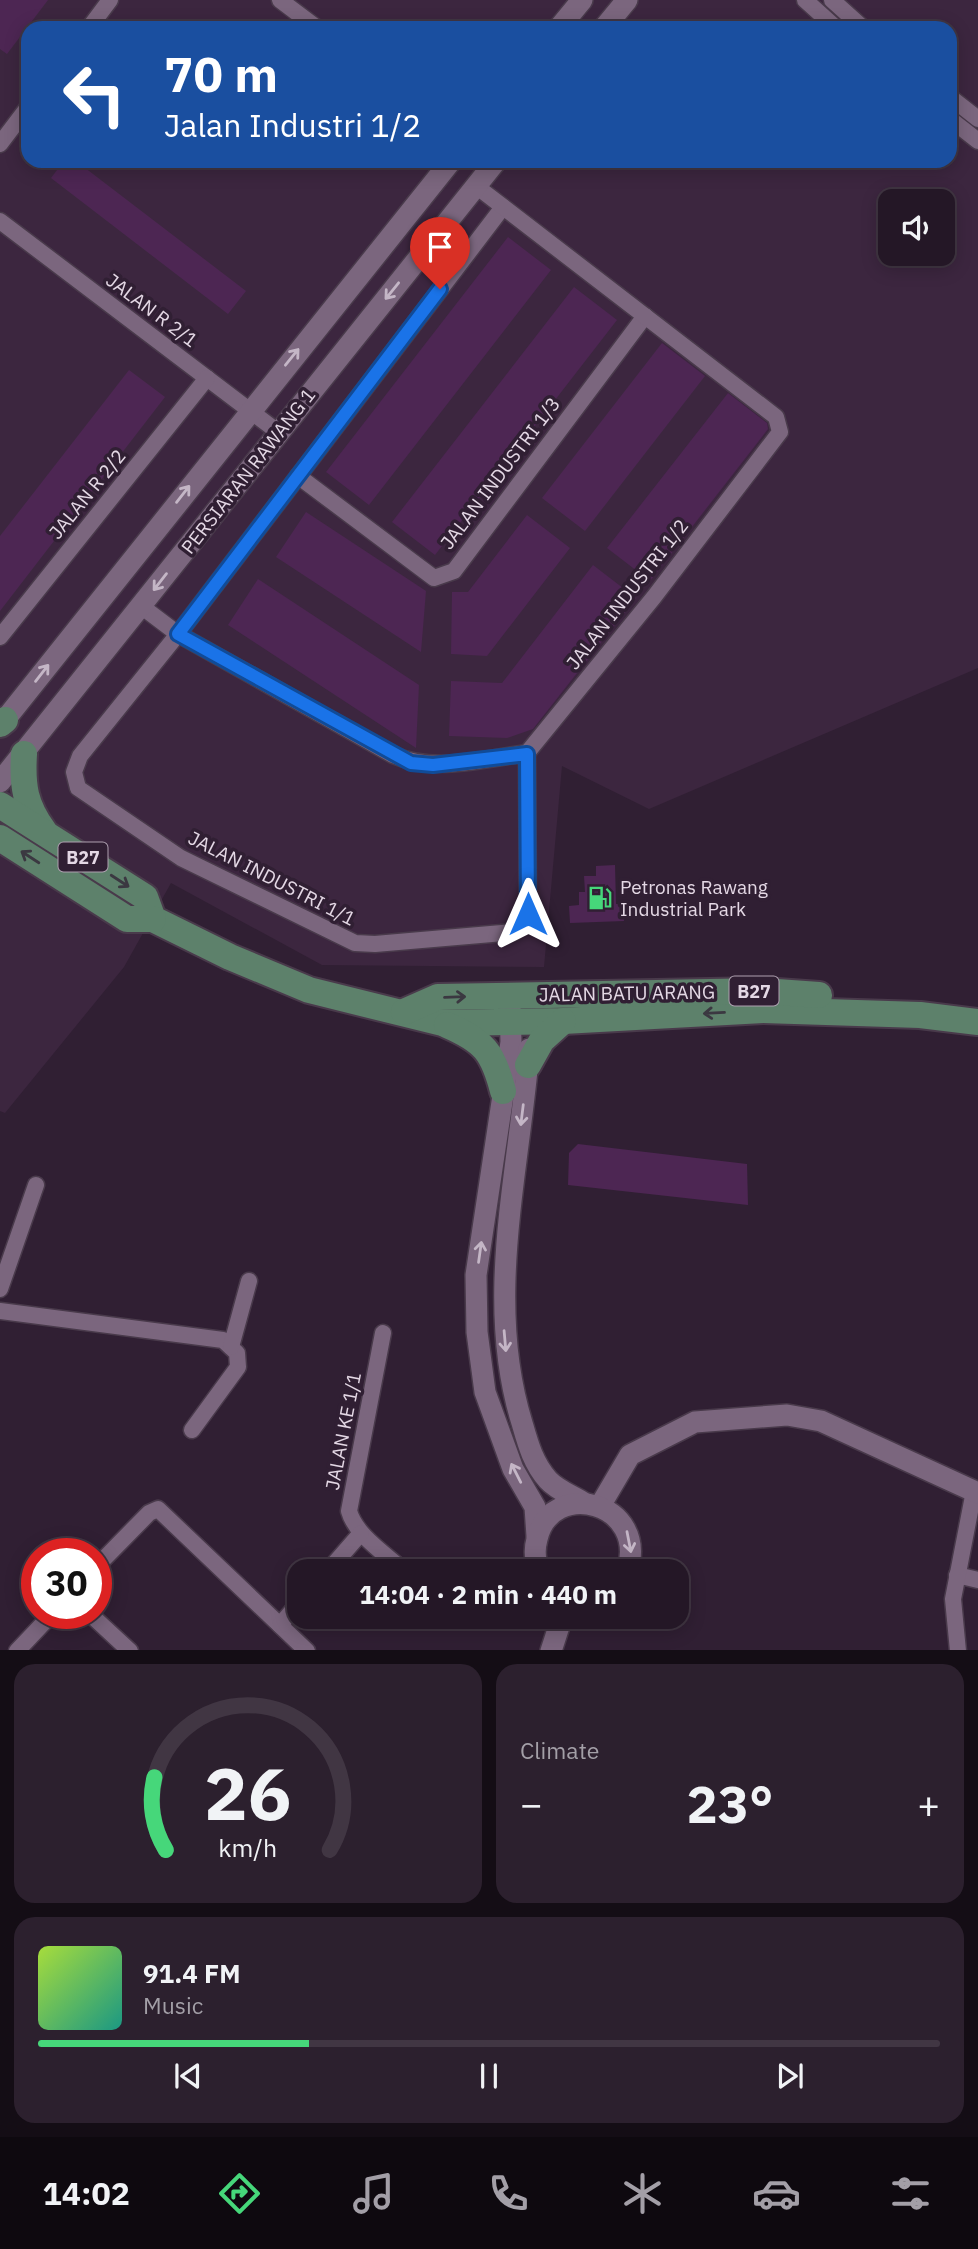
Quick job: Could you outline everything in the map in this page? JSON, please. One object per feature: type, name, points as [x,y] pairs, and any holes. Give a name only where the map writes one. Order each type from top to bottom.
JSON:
[{"type":"main road","points":[[24,754],[22,784],[28,810],[46,833]]},
{"type":"main road","name":"B27","points":[[0,805],[145,897],[153,919]]},
{"type":"main road","points":[[0,838],[127,919],[153,919]]},
{"type":"main road","name":"JALAN BATU ARANG","points":[[153,919],[230,957],[309,990],[442,1023],[520,1023],[764,1010],[920,1015],[978,1022]]},
{"type":"main road","name":"JALAN BATU ARANG","points":[[404,1012],[438,997],[763,991],[978,1010]]},
{"type":"main road","points":[[528,1065],[542,1040],[563,1021]]},
{"type":"main road","points":[[442,1023],[473,1036],[486,1049],[496,1063],[503,1091]]},
{"type":"street","points":[[94,21],[110,0]]},
{"type":"street","points":[[280,0],[308,21]]},
{"type":"street","points":[[565,21],[582,0]]},
{"type":"street","points":[[610,21],[627,0]]},
{"type":"street","points":[[805,0],[828,21]]},
{"type":"street","points":[[832,0],[855,21]]},
{"type":"street","points":[[957,102],[978,119]]},
{"type":"street","points":[[0,144],[21,116]]},
{"type":"street","points":[[957,124],[978,141]]},
{"type":"street","name":"PERSIARAN RAWANG 1","points":[[2,724],[249,410],[445,168]]},
{"type":"street","name":"PERSIARAN RAWANG 1","points":[[0,782],[490,168]]},
{"type":"street","name":"JALAN INDUSTRI 1/2","points":[[476,186],[776,417],[780,432],[654,597],[527,754]]},
{"type":"street","points":[[178,634],[503,207]]},
{"type":"street","name":"JALAN R 2/1","points":[[0,221],[278,432]]},
{"type":"street","name":"JALAN INDUSTRI 1/3","points":[[298,476],[434,578],[454,571],[645,316]]},
{"type":"street","name":"JALAN R 2/2","points":[[0,637],[207,378]]},
{"type":"street","points":[[141,606],[178,634],[411,763],[433,765],[527,754]]},
{"type":"street","name":"JALAN INDUSTRI 1/1","points":[[178,634],[80,756],[74,772],[78,788],[181,858],[355,943],[375,944],[514,932],[521,926],[528,914],[527,754]]},
{"type":"street","points":[[520,995],[520,1023],[528,1065],[503,1276],[504,1341],[515,1400],[533,1459],[550,1482],[614,1514],[625,1527],[631,1542],[631,1559]]},
{"type":"street","points":[[520,1023],[503,1091],[476,1275],[477,1332],[485,1392],[513,1469],[535,1507],[537,1559]]},
{"type":"street","points":[[0,1289],[36,1185]]},
{"type":"street","points":[[231,1347],[249,1281]]},
{"type":"street","points":[[0,1311],[223,1340],[237,1353],[238,1367],[192,1430]]},
{"type":"street","name":"JALAN KE 1/1","points":[[361,1533],[352,1522],[349,1511],[383,1333]]},
{"type":"street","points":[[537,1536],[555,1512],[592,1505],[630,1455],[695,1422],[787,1415],[821,1421],[976,1492],[953,1599],[958,1650]]},
{"type":"street","points":[[112,1551],[149,1513],[158,1509],[166,1513],[307,1650]]},
{"type":"street","points":[[338,1559],[361,1533],[390,1559]]},
{"type":"street","points":[[957,1575],[978,1580]]},
{"type":"street","points":[[280,1625],[287,1617]]},
{"type":"street","points":[[17,1650],[37,1629]]},
{"type":"street","points":[[107,1629],[130,1650]]},
{"type":"street","points":[[551,1650],[558,1629]]},
{"type":"shaded area","points":[[0,0],[978,0],[978,668],[649,809],[562,766],[544,967],[322,965],[171,883],[124,967],[5,1113],[0,1111]]},
{"type":"building","points":[[0,0],[48,0],[32,21],[21,21],[21,36],[7,54],[0,49]]},
{"type":"building","points":[[59,168],[85,168],[246,291],[228,314],[51,178]]},
{"type":"building","points":[[508,237],[551,270],[369,505],[326,472]]},
{"type":"building","points":[[574,287],[617,320],[435,555],[392,522]]},
{"type":"building","points":[[662,343],[705,376],[585,531],[542,498]]},
{"type":"building","points":[[129,370],[165,397],[0,611],[0,536]]},
{"type":"building","points":[[728,393],[767,423],[768,429],[650,581],[607,548]]},
{"type":"building","points":[[306,512],[426,591],[421,652],[276,557]]},
{"type":"building","points":[[527,515],[570,548],[487,656],[451,654],[452,592],[468,592]]},
{"type":"building","points":[[593,565],[636,598],[533,729],[507,738],[449,736],[451,681],[502,683]]},
{"type":"building","points":[[258,579],[419,685],[416,748],[228,625]]},
{"type":"building","points":[[615,865],[616,904],[623,904],[624,921],[570,923],[569,906],[579,905],[579,892],[585,892],[584,876],[596,876],[596,866]]},
{"type":"building","points":[[578,1144],[747,1164],[748,1205],[568,1185],[569,1153]]},
{"type":"place","name":"Petronas Rawang Industrial Park","points":[[600,898]]},
{"type":"route","points":[[440,289],[178,634],[411,763],[433,765],[527,754],[528,914]]}]
